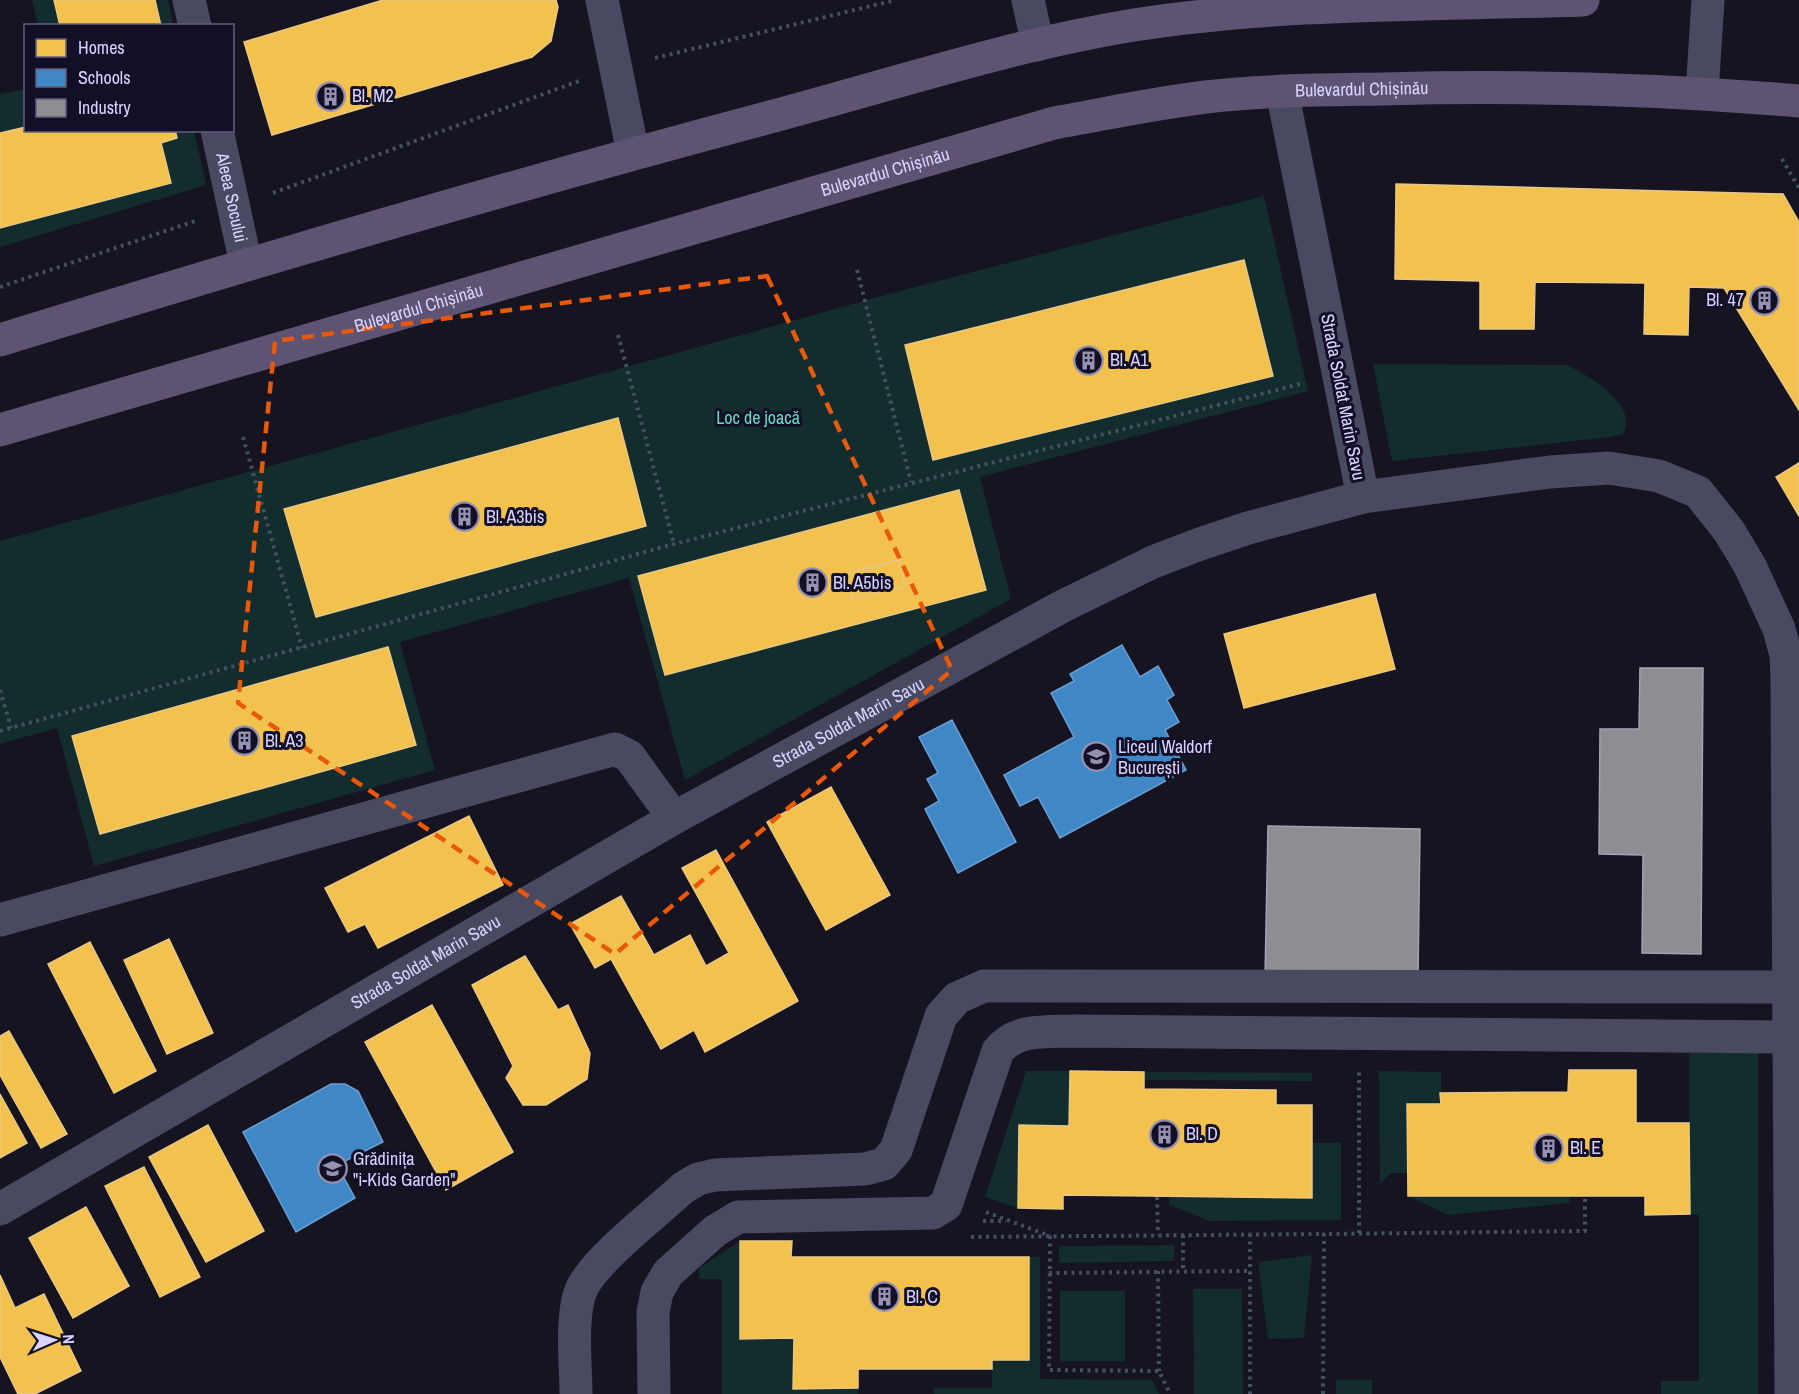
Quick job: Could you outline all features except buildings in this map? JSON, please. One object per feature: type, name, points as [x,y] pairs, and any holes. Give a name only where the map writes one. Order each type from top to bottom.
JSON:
[{"type":"main road","points":[[0,340],[246,264],[633,153],[1038,45],[1133,26],[1273,10],[1583,0]]},
{"type":"main road","name":"Bulevardul Chișinău","points":[[0,430],[1054,123],[1145,106],[1282,91],[1493,86],[1702,93],[1799,101]]},
{"type":"main road","points":[[1702,93],[1799,118]]},
{"type":"street","points":[[189,0],[195,24]]},
{"type":"street","points":[[602,0],[633,153]]},
{"type":"street","points":[[1028,0],[1038,45]]},
{"type":"street","points":[[1702,93],[1708,0]]},
{"type":"street","name":"Strada Soldat Marin Savu","points":[[0,1209],[674,818],[1063,606],[1153,562],[1248,528],[1363,497],[1282,91]]},
{"type":"street","name":"Aleea Socului","points":[[217,132],[246,264]]},
{"type":"street","points":[[1363,497],[1550,472],[1609,468],[1659,476],[1698,492],[1729,531],[1750,566],[1779,629],[1786,655],[1791,1037],[1791,1394]]},
{"type":"street","points":[[0,921],[615,749],[629,756],[674,818]]},
{"type":"street","points":[[576,1394],[576,1313],[581,1290],[595,1269],[683,1188],[698,1179],[715,1175],[865,1169],[884,1164],[896,1150],[941,1016],[957,998],[984,986],[1790,987]]},
{"type":"street","points":[[654,1394],[653,1312],[657,1292],[668,1274],[715,1231],[738,1217],[933,1213],[941,1210],[946,1205],[998,1051],[1005,1042],[1036,1032],[1791,1037]]},
{"type":"path","points":[[0,287],[234,208],[615,67],[896,0]]},
{"type":"path","points":[[1782,159],[1799,188]]},
{"type":"path","points":[[857,270],[911,482]]},
{"type":"path","points":[[618,335],[674,544]]},
{"type":"path","points":[[0,731],[674,544],[1301,384]]},
{"type":"path","points":[[243,437],[302,648]]},
{"type":"path","points":[[0,690],[11,728]]},
{"type":"path","points":[[1359,1233],[1360,1034]]},
{"type":"path","points":[[1009,1221],[982,1221],[985,1212],[1050,1236],[1585,1231],[1585,1196]]},
{"type":"path","points":[[1157,1197],[1158,1235]]},
{"type":"path","points":[[1250,1234],[1250,1394]]},
{"type":"path","points":[[1323,1394],[1324,1234]]},
{"type":"path","points":[[1183,1235],[1183,1272]]},
{"type":"path","points":[[1050,1236],[1049,1370],[1159,1371]]},
{"type":"path","points":[[1158,1271],[1159,1371],[1170,1394]]},
{"type":"path","points":[[1049,1273],[1249,1271]]},
{"type":"highlighted area","points":[[767,276],[952,670],[615,954],[238,703],[275,341]]},
{"type":"green space","points":[[32,0],[168,0],[173,24],[38,24]]},
{"type":"green space","points":[[24,89],[24,132],[194,132],[206,185],[0,247],[0,94]]},
{"type":"green space","name":"Loc de joacă","points":[[1264,196],[1308,391],[980,477],[1011,599],[685,780],[629,578],[400,642],[435,770],[94,866],[57,728],[0,744],[0,541],[889,294]]},
{"type":"green space","points":[[1373,364],[1566,365],[1587,376],[1609,392],[1618,402],[1626,423],[1623,434],[1611,437],[1392,461]]},
{"type":"green space","points":[[1689,1053],[1758,1053],[1758,1394],[1661,1394],[1661,1381],[1699,1381],[1699,1215],[1690,1214]]},
{"type":"green space","points":[[1026,1071],[1070,1071],[1069,1126],[1019,1126],[1018,1208],[985,1197]]},
{"type":"green space","points":[[1379,1071],[1441,1072],[1441,1104],[1409,1173],[1391,1173],[1380,1184]]},
{"type":"green space","points":[[1144,1072],[1312,1073],[1312,1081],[1144,1080]]},
{"type":"green space","points":[[1312,1143],[1341,1143],[1341,1220],[1209,1221],[1169,1205],[1169,1197],[1311,1198]]},
{"type":"green space","points":[[1408,1196],[1570,1196],[1569,1203],[1448,1215]]},
{"type":"green space","points":[[740,1241],[740,1339],[794,1338],[793,1388],[858,1388],[858,1394],[722,1394],[722,1279],[699,1279],[699,1268]]},
{"type":"green space","points":[[1174,1245],[1174,1261],[1059,1263],[1059,1246]]},
{"type":"green space","points":[[1312,1255],[1304,1338],[1268,1339],[1258,1262]]},
{"type":"green space","points":[[1029,1257],[1040,1257],[1040,1379],[1152,1380],[1159,1394],[934,1394],[934,1388],[992,1388],[992,1360],[1029,1360]]},
{"type":"green space","points":[[1193,1289],[1242,1289],[1243,1394],[1194,1394]]},
{"type":"green space","points":[[1060,1291],[1125,1291],[1125,1361],[1060,1361]]},
{"type":"green space","points":[[1336,1380],[1372,1380],[1372,1394],[1336,1394]]},
{"type":"place","name":"Bl. M2","points":[[331,96]]},
{"type":"place","name":"Bl. 47","points":[[1765,300]]},
{"type":"place","name":"Bl. A1","points":[[1089,360]]},
{"type":"place","name":"Bl. A3bis","points":[[465,517]]},
{"type":"place","name":"Bl. A5bis","points":[[812,583]]},
{"type":"place","name":"Bl. A3","points":[[244,741]]},
{"type":"place","name":"Liceul Waldorf București","points":[[1097,757]]},
{"type":"place","name":"Bl. D","points":[[1165,1134]]},
{"type":"place","name":"Bl. E","points":[[1549,1148]]},
{"type":"place","name":"Grădinița \"i-Kids Garden\"","points":[[332,1169]]},
{"type":"place","name":"Bl. C","points":[[885,1297]]}]
